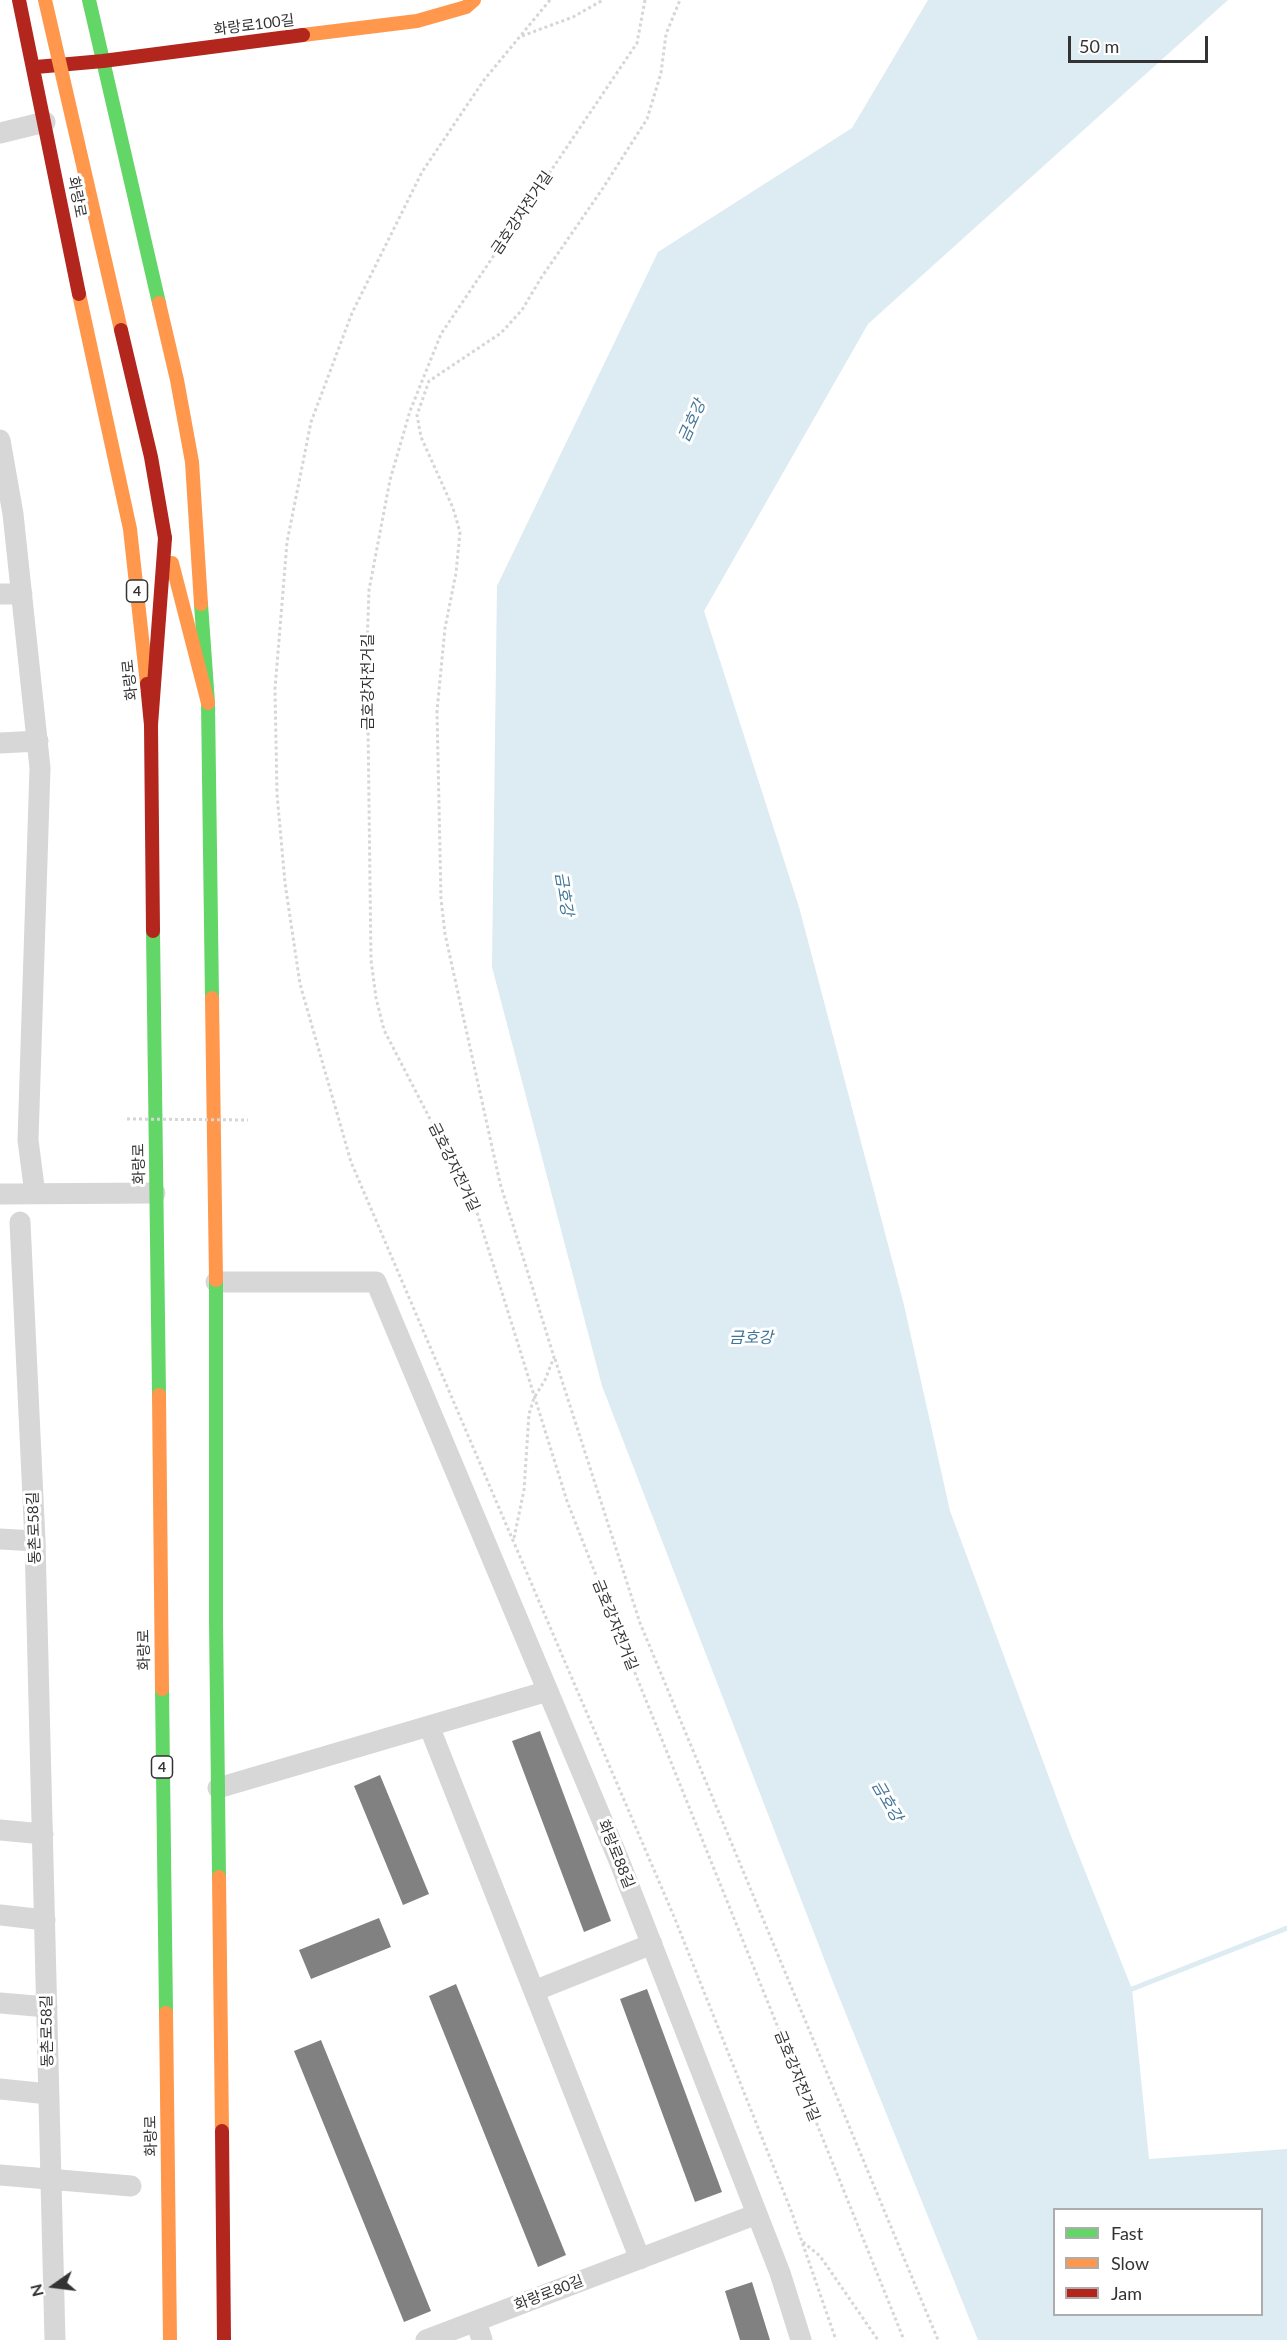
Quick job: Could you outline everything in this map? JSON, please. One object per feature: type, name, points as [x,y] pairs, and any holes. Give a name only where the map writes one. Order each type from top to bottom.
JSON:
[{"type":"main road","name":"화랑로","points":[[19,0],[130,529],[151,725],[170,2340]]},
{"type":"main road","points":[[45,0],[151,457],[165,538],[208,703]]},
{"type":"main road","points":[[89,0],[177,380],[192,462],[208,703],[216,1282],[218,1788],[224,2340]]},
{"type":"main road","name":"화랑로100길","points":[[33,67],[103,61],[417,21],[466,7],[474,0]]},
{"type":"main road","points":[[151,725],[165,538]]},
{"type":"street","points":[[0,133],[45,122]]},
{"type":"street","points":[[1,449],[13,514],[40,768],[28,1140],[35,1194]]},
{"type":"street","points":[[0,594],[22,594]]},
{"type":"street","points":[[0,743],[38,741]]},
{"type":"street","points":[[0,1194],[156,1193]]},
{"type":"street","name":"동촌로58길","points":[[20,1222],[35,1541],[55,2340]]},
{"type":"street","name":"화랑로88길","points":[[216,1282],[376,1282],[618,1858],[780,2273],[801,2340]]},
{"type":"street","points":[[0,1539],[35,1541]]},
{"type":"street","points":[[218,1788],[548,1691]]},
{"type":"street","points":[[429,1726],[640,2259]]},
{"type":"street","points":[[0,1830],[44,1834]]},
{"type":"street","points":[[0,1914],[45,1920]]},
{"type":"street","points":[[534,1991],[652,1944]]},
{"type":"street","points":[[0,2003],[47,2007]]},
{"type":"street","points":[[0,2089],[48,2094]]},
{"type":"street","points":[[0,2175],[131,2187]]},
{"type":"street","name":"화랑로80길","points":[[426,2340],[479,2330],[640,2259],[757,2214]]},
{"type":"path","points":[[550,0],[484,80],[422,172],[348,324],[309,433],[287,542],[275,689],[277,794],[285,883],[300,984],[351,1162],[680,1930],[802,2241],[836,2340]]},
{"type":"path","points":[[521,36],[573,17],[603,0]]},
{"type":"path","name":"금호강자전거길","points":[[645,0],[636,43],[441,334],[410,411],[390,480],[369,590],[367,647],[370,960],[384,1030],[476,1206],[567,1501],[904,2340]]},
{"type":"path","points":[[680,0],[666,34],[661,74],[647,119],[522,310],[501,333],[429,381],[417,415],[421,437],[453,507],[460,532],[437,711],[441,887],[445,934],[500,1183],[640,1623],[938,2340]]},
{"type":"path","points":[[128,1119],[248,1120]]},
{"type":"path","points":[[514,1540],[524,1490],[529,1413],[554,1357]]},
{"type":"path","points":[[802,2241],[820,2256],[878,2340]]},
{"type":"water","name":"금호강","points":[[928,0],[1228,0],[868,324],[704,611],[799,907],[904,1305],[950,1511],[1069,1831],[1132,1989],[1149,2159],[1287,2149],[1287,2340],[978,2340],[835,1987],[602,1386],[492,967],[497,586],[658,252],[852,128]]},
{"type":"building","points":[[540,1731],[611,1921],[584,1932],[512,1741]]},
{"type":"building","points":[[380,1775],[429,1894],[403,1905],[354,1786]]},
{"type":"building","points":[[379,1918],[391,1947],[311,1979],[299,1950]]},
{"type":"building","points":[[456,1984],[566,2255],[538,2267],[429,1996]]},
{"type":"building","points":[[647,1989],[722,2192],[695,2202],[620,1999]]},
{"type":"building","points":[[321,2040],[431,2311],[404,2322],[294,2051]]},
{"type":"building","points":[[752,2282],[770,2340],[740,2340],[725,2291]]},
{"type":"waterway","points":[[1127,1991],[1287,1928]]},
{"type":"traffic: fast","points":[[89,0],[159,303]]},
{"type":"traffic: fast","points":[[201,604],[208,703],[212,998]]},
{"type":"traffic: fast","points":[[153,931],[159,1395]]},
{"type":"traffic: fast","points":[[216,1280],[219,1877]]},
{"type":"traffic: fast","points":[[162,1689],[166,2013]]},
{"type":"traffic: slow","points":[[45,0],[121,330]]},
{"type":"traffic: slow","points":[[303,35],[417,21],[466,7],[474,0]]},
{"type":"traffic: slow","points":[[79,294],[130,529],[147,684]]},
{"type":"traffic: slow","points":[[159,303],[177,380],[192,462],[201,604]]},
{"type":"traffic: slow","points":[[172,563],[208,703]]},
{"type":"traffic: slow","points":[[212,998],[216,1280]]},
{"type":"traffic: slow","points":[[159,1395],[162,1689]]},
{"type":"traffic: slow","points":[[219,1877],[222,2131]]},
{"type":"traffic: slow","points":[[166,2013],[170,2340]]},
{"type":"traffic: jam","points":[[19,0],[79,294]]},
{"type":"traffic: jam","points":[[36,67],[103,61],[303,35]]},
{"type":"traffic: jam","points":[[121,330],[151,457],[165,538]]},
{"type":"traffic: jam","points":[[151,725],[165,538]]},
{"type":"traffic: jam","points":[[147,684],[151,725],[153,931]]},
{"type":"traffic: jam","points":[[222,2131],[224,2340]]}]
